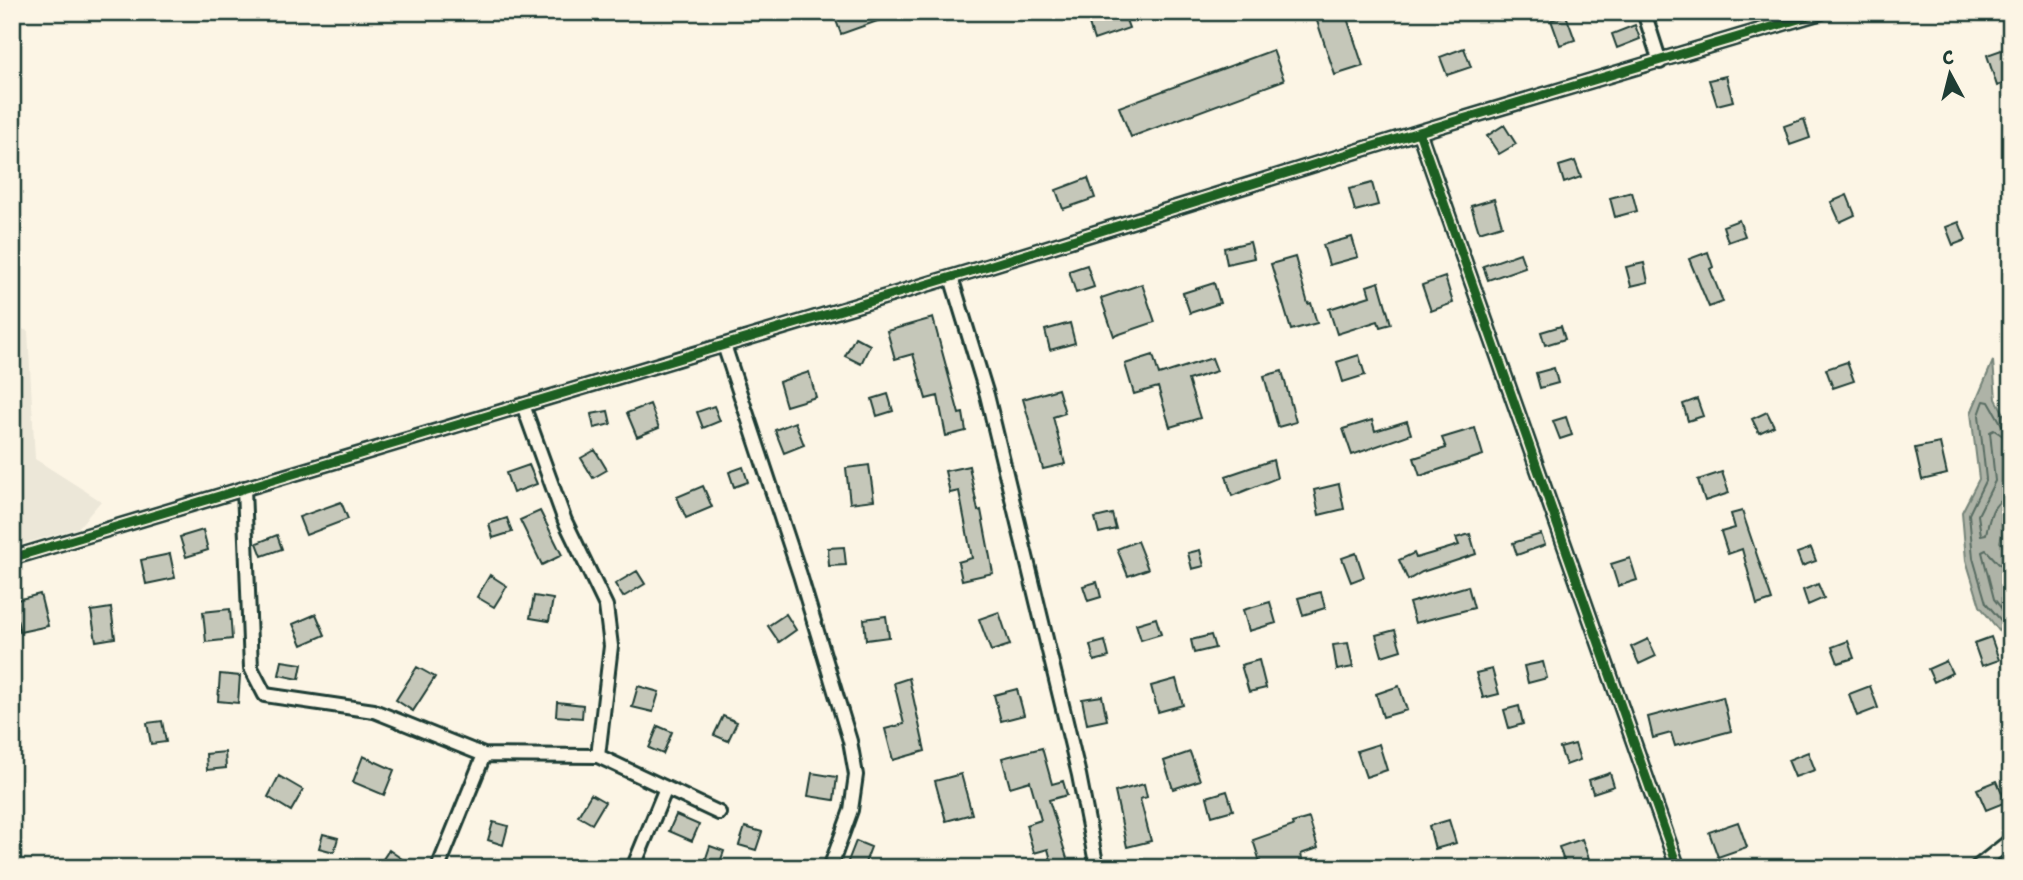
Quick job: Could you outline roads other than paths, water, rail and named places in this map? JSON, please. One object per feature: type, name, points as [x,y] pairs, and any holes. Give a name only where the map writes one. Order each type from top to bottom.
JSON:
[{"type":"street","points":[[1644,12],[1660,62]]},
{"type":"street","points":[[12,558],[951,277],[1419,132],[1822,12]]},
{"type":"street","points":[[1419,132],[1678,868]]},
{"type":"street","points":[[951,277],[987,395],[1079,775],[1097,868]]},
{"type":"street","points":[[724,345],[800,575],[850,741],[856,775],[851,810],[830,868]]},
{"type":"street","points":[[523,405],[565,521],[606,606],[611,646],[598,755]]},
{"type":"street","points":[[244,488],[251,668],[265,695],[374,711],[484,755],[598,755],[719,813]]},
{"type":"street","points":[[438,868],[484,755]]},
{"type":"street","points":[[633,868],[666,788]]},
{"type":"street","points":[[1976,868],[2011,840]]},
{"type":"water","points":[[1993,361],[1996,399],[2011,427],[2010,503],[2000,542],[2011,554],[2011,639],[2006,640],[1980,606],[1966,560],[1962,512],[1979,479],[1971,413]]}]
